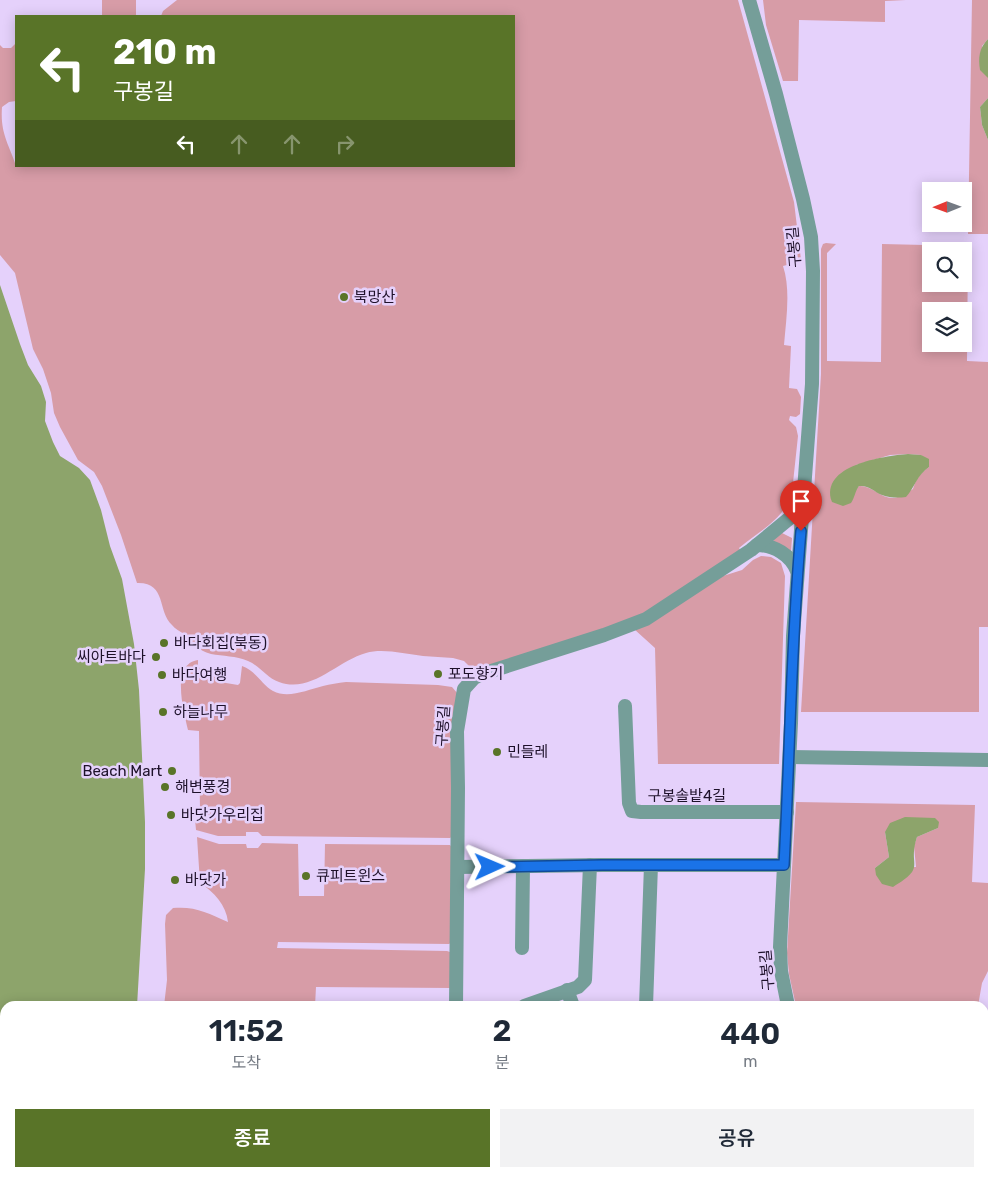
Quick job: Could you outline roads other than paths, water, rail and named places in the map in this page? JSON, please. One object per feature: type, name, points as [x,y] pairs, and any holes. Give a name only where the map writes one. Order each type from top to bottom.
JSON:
[{"type":"street","name":"구봉길","points":[[749,0],[803,199],[811,237],[813,271],[812,384],[793,636],[790,757],[780,947],[781,971],[787,1001]]},
{"type":"street","name":"구봉길","points":[[456,1001],[457,732],[464,688],[482,674],[610,633],[646,618],[757,546],[791,517],[804,498]]},
{"type":"street","points":[[757,546],[770,547],[782,553],[791,560],[797,571]]},
{"type":"street","name":"구봉솔밭4길","points":[[626,706],[629,803],[632,811],[787,812]]},
{"type":"street","points":[[790,757],[988,760]]},
{"type":"street","points":[[537,1001],[583,984],[586,975],[590,865]]},
{"type":"street","points":[[646,1001],[651,865]]},
{"type":"street","points":[[458,867],[784,865]]},
{"type":"street","points":[[522,866],[522,948]]},
{"type":"street","points":[[567,990],[571,1001]]},
{"type":"place","name":"북망산","points":[[344,297]]},
{"type":"place","name":"바다회집(북동)","points":[[164,643]]},
{"type":"place","name":"씨아트바다","points":[[156,657]]},
{"type":"place","name":"포도향기","points":[[438,674]]},
{"type":"place","name":"바다여행","points":[[162,675]]},
{"type":"place","name":"하늘나무","points":[[163,712]]},
{"type":"place","name":"민들레","points":[[497,752]]},
{"type":"place","name":"Beach Mart","points":[[172,771]]},
{"type":"place","name":"해변풍경","points":[[165,787]]},
{"type":"place","name":"바닷가우리집","points":[[171,815]]},
{"type":"place","name":"큐피트윈스","points":[[306,876]]},
{"type":"place","name":"바닷가","points":[[175,880]]}]
